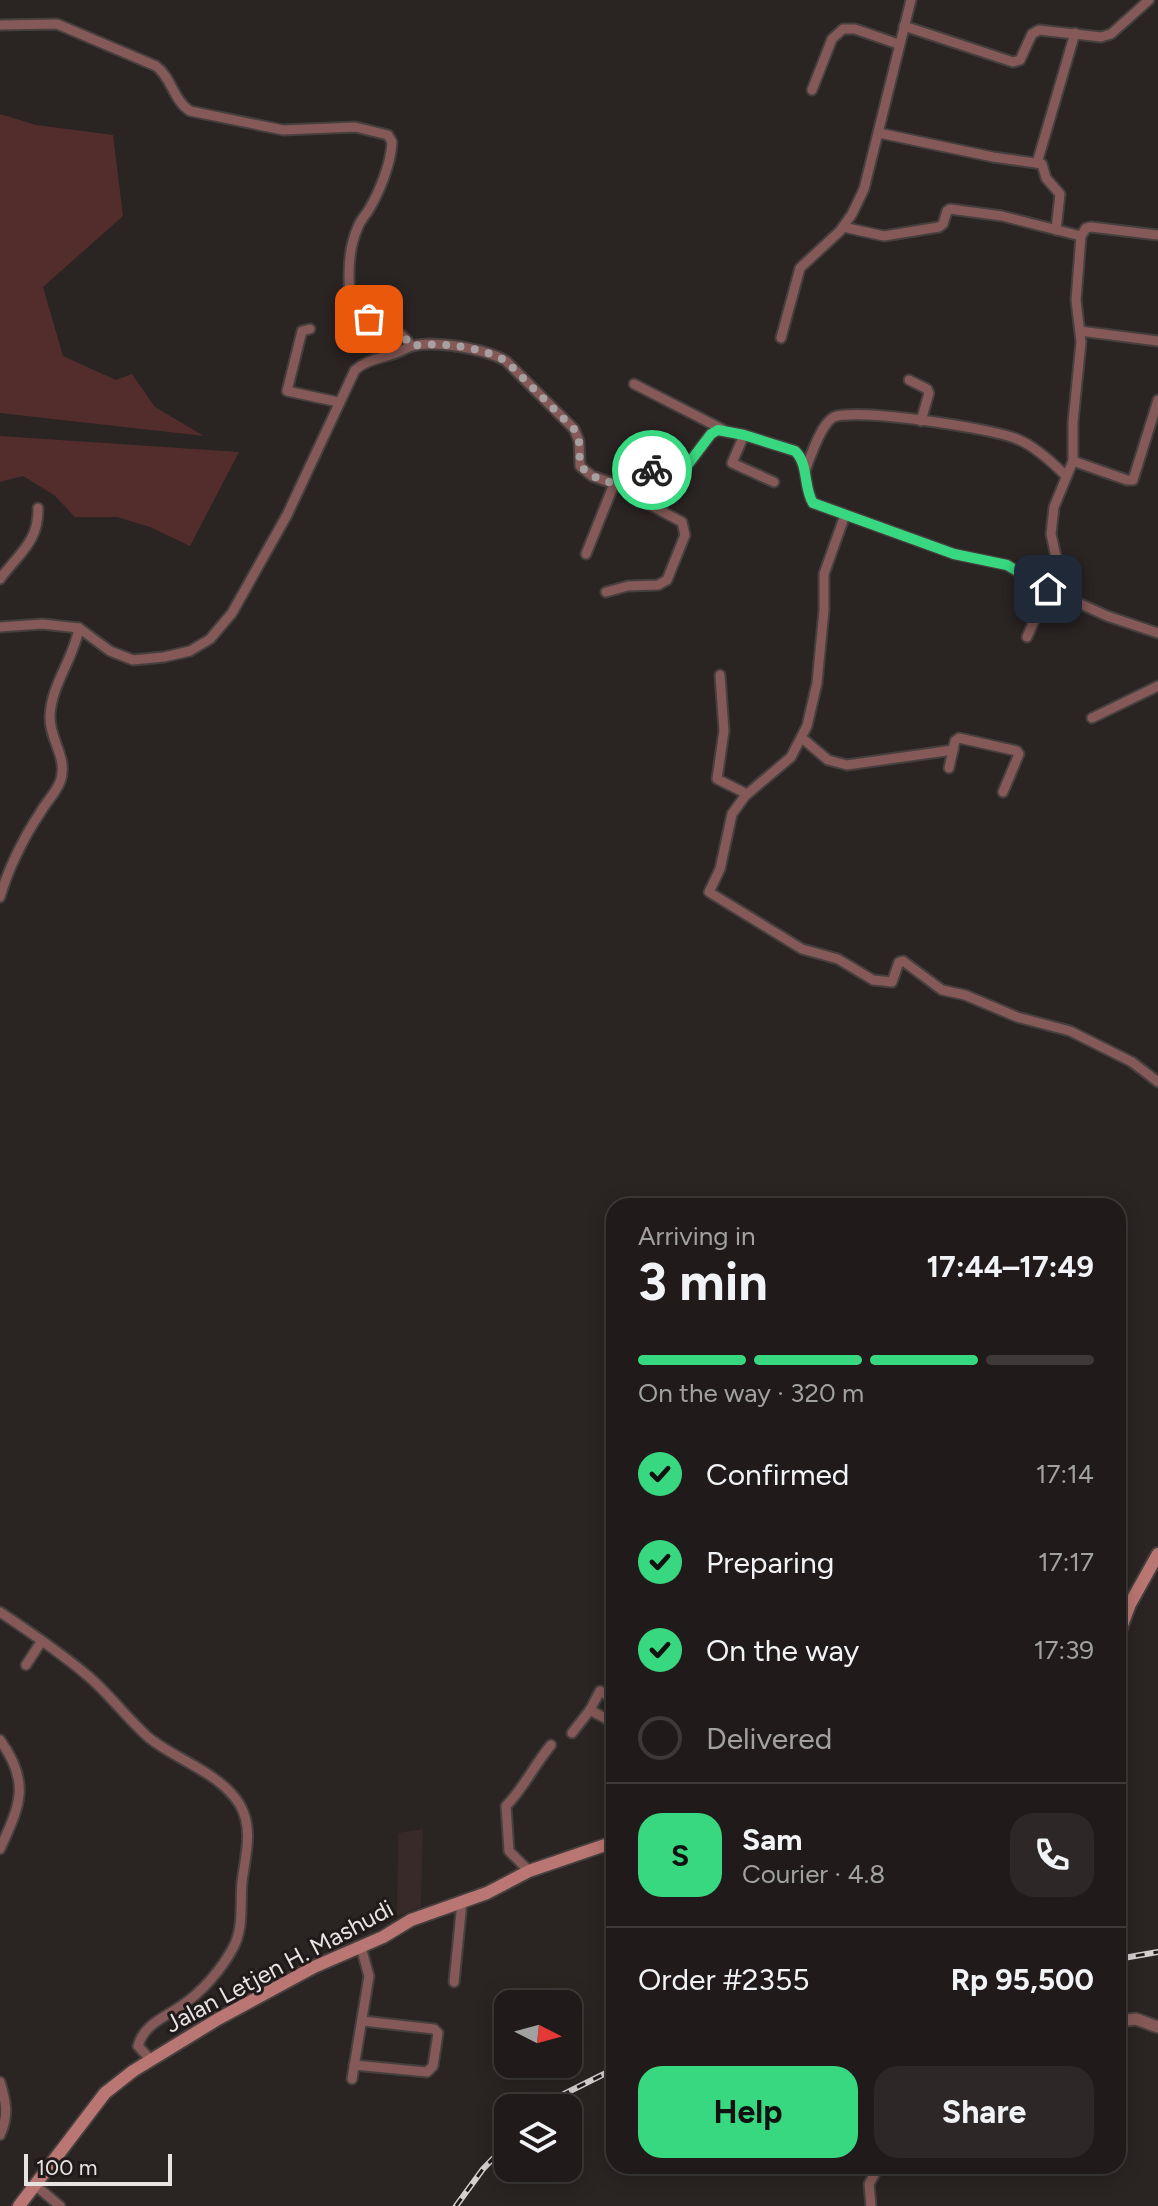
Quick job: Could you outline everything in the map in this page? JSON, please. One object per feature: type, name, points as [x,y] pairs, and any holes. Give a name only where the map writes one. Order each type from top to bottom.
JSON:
[{"type":"main road","points":[[1126,1615],[1158,1554]]},
{"type":"main road","name":"Jalan Letjen H. Mashudi","points":[[19,2206],[105,2093],[133,2071],[218,2019],[314,1967],[361,1947],[411,1920],[487,1893],[529,1871],[606,1845]]},
{"type":"street","points":[[781,338],[800,268],[843,227],[864,189],[911,0]]},
{"type":"street","points":[[904,26],[1013,62],[1020,60],[1032,34],[1039,30],[1101,37],[1111,34],[1149,0]]},
{"type":"street","points":[[0,25],[57,24],[156,66],[167,76],[181,105],[190,111],[283,130],[355,127],[388,135],[392,151],[374,198],[358,226],[349,256],[349,291],[352,303],[364,318],[397,330],[411,346]]},
{"type":"street","points":[[812,90],[832,39],[843,29],[855,29],[898,44]]},
{"type":"street","points":[[1037,163],[1075,33]]},
{"type":"street","points":[[879,133],[1043,165],[1046,178],[1060,194],[1056,230]]},
{"type":"street","points":[[843,227],[884,236],[939,227],[950,209],[1002,216],[1081,236]]},
{"type":"street","points":[[1065,597],[1051,534],[1054,507],[1073,461],[1072,432],[1078,389],[1080,331],[1076,289],[1081,236],[1086,228],[1091,227],[1158,235]]},
{"type":"street","points":[[310,329],[302,331],[287,391],[338,402]]},
{"type":"street","points":[[1080,331],[1158,341]]},
{"type":"street","points":[[0,627],[42,624],[79,628],[110,651],[133,660],[190,651],[210,639],[232,613],[287,515],[355,370],[361,364],[400,353],[411,346],[447,345],[497,356],[506,361],[574,429],[583,470],[632,490],[639,499],[682,522],[685,535],[669,578],[654,586],[628,586],[606,592]]},
{"type":"street","points":[[909,380],[929,393],[921,421]]},
{"type":"street","points":[[634,384],[722,429],[795,451],[801,457],[807,493],[813,503],[954,554],[1007,565],[1048,589],[1107,616],[1158,633]]},
{"type":"street","points":[[1073,461],[1133,480],[1158,400]]},
{"type":"street","points":[[804,472],[824,426],[835,417],[882,416],[981,430],[1017,439],[1052,462],[1066,476]]},
{"type":"street","points":[[632,490],[644,471],[686,467],[711,434],[722,429]]},
{"type":"street","points":[[744,435],[732,463],[774,482]]},
{"type":"street","points":[[586,554],[614,484]]},
{"type":"street","points":[[0,579],[32,539],[38,524],[38,508]]},
{"type":"street","points":[[845,515],[824,574],[824,610],[811,714],[802,738],[783,764],[747,794],[729,821],[720,869],[709,892],[802,949],[838,959],[868,978],[892,982],[899,962],[903,961],[942,990],[965,995],[1017,1017],[1070,1031],[1132,1062],[1158,1082]]},
{"type":"street","points":[[1027,637],[1048,589]]},
{"type":"street","points":[[0,897],[41,811],[57,790],[62,777],[62,759],[52,736],[50,716],[54,696],[79,628]]},
{"type":"street","points":[[720,675],[724,731],[717,779],[747,794]]},
{"type":"street","points":[[1092,718],[1158,686]]},
{"type":"street","points":[[802,738],[828,760],[847,765],[953,750]]},
{"type":"street","points":[[949,768],[959,738],[1019,752],[1003,792]]},
{"type":"street","points":[[0,1612],[85,1674],[148,1736],[220,1783],[242,1808],[247,1848],[236,1943],[210,1980],[141,2036],[138,2046],[151,2060]]},
{"type":"street","points":[[26,1665],[41,1642]]},
{"type":"street","points":[[572,1733],[600,1691],[606,1694]]},
{"type":"street","points":[[590,1710],[606,1719]]},
{"type":"street","points":[[0,1740],[16,1768],[21,1790],[17,1812],[0,1849]]},
{"type":"street","points":[[529,1871],[509,1851],[506,1806],[520,1792],[536,1763],[551,1745]]},
{"type":"street","points":[[454,1982],[462,1902]]},
{"type":"street","points":[[352,2079],[369,1976],[361,1947]]},
{"type":"street","points":[[1126,2020],[1136,2019],[1158,2027]]},
{"type":"street","points":[[354,2065],[427,2072],[433,2066],[438,2033],[434,2029],[363,2021]]},
{"type":"street","points":[[0,2082],[6,2103],[0,2135]]},
{"type":"street","points":[[871,2206],[869,2184],[875,2174]]},
{"type":"street","points":[[35,2185],[60,2206]]},
{"type":"shaded area","points":[[0,114],[36,125],[113,135],[123,216],[43,287],[63,356],[116,380],[132,374],[155,407],[204,436],[0,413]]},
{"type":"shaded area","points":[[0,436],[239,452],[190,546],[150,527],[117,517],[75,517],[54,495],[23,476],[0,482]]},
{"type":"shaded area","points":[[423,1829],[421,1907],[397,1916],[398,1833]]},
{"type":"railway","points":[[1126,1958],[1158,1952]]},
{"type":"railway","points":[[564,2094],[606,2073]]},
{"type":"railway","points":[[456,2206],[494,2158]]},
{"type":"way so far","points":[[369,319],[397,330],[411,346],[447,345],[497,356],[506,361],[574,429],[579,441],[580,466],[592,476],[632,490],[644,471],[652,470]]},
{"type":"route","points":[[652,470],[686,467],[711,434],[718,430],[744,435],[795,451],[804,465],[807,493],[813,503],[954,554],[1007,565],[1048,589]]}]
